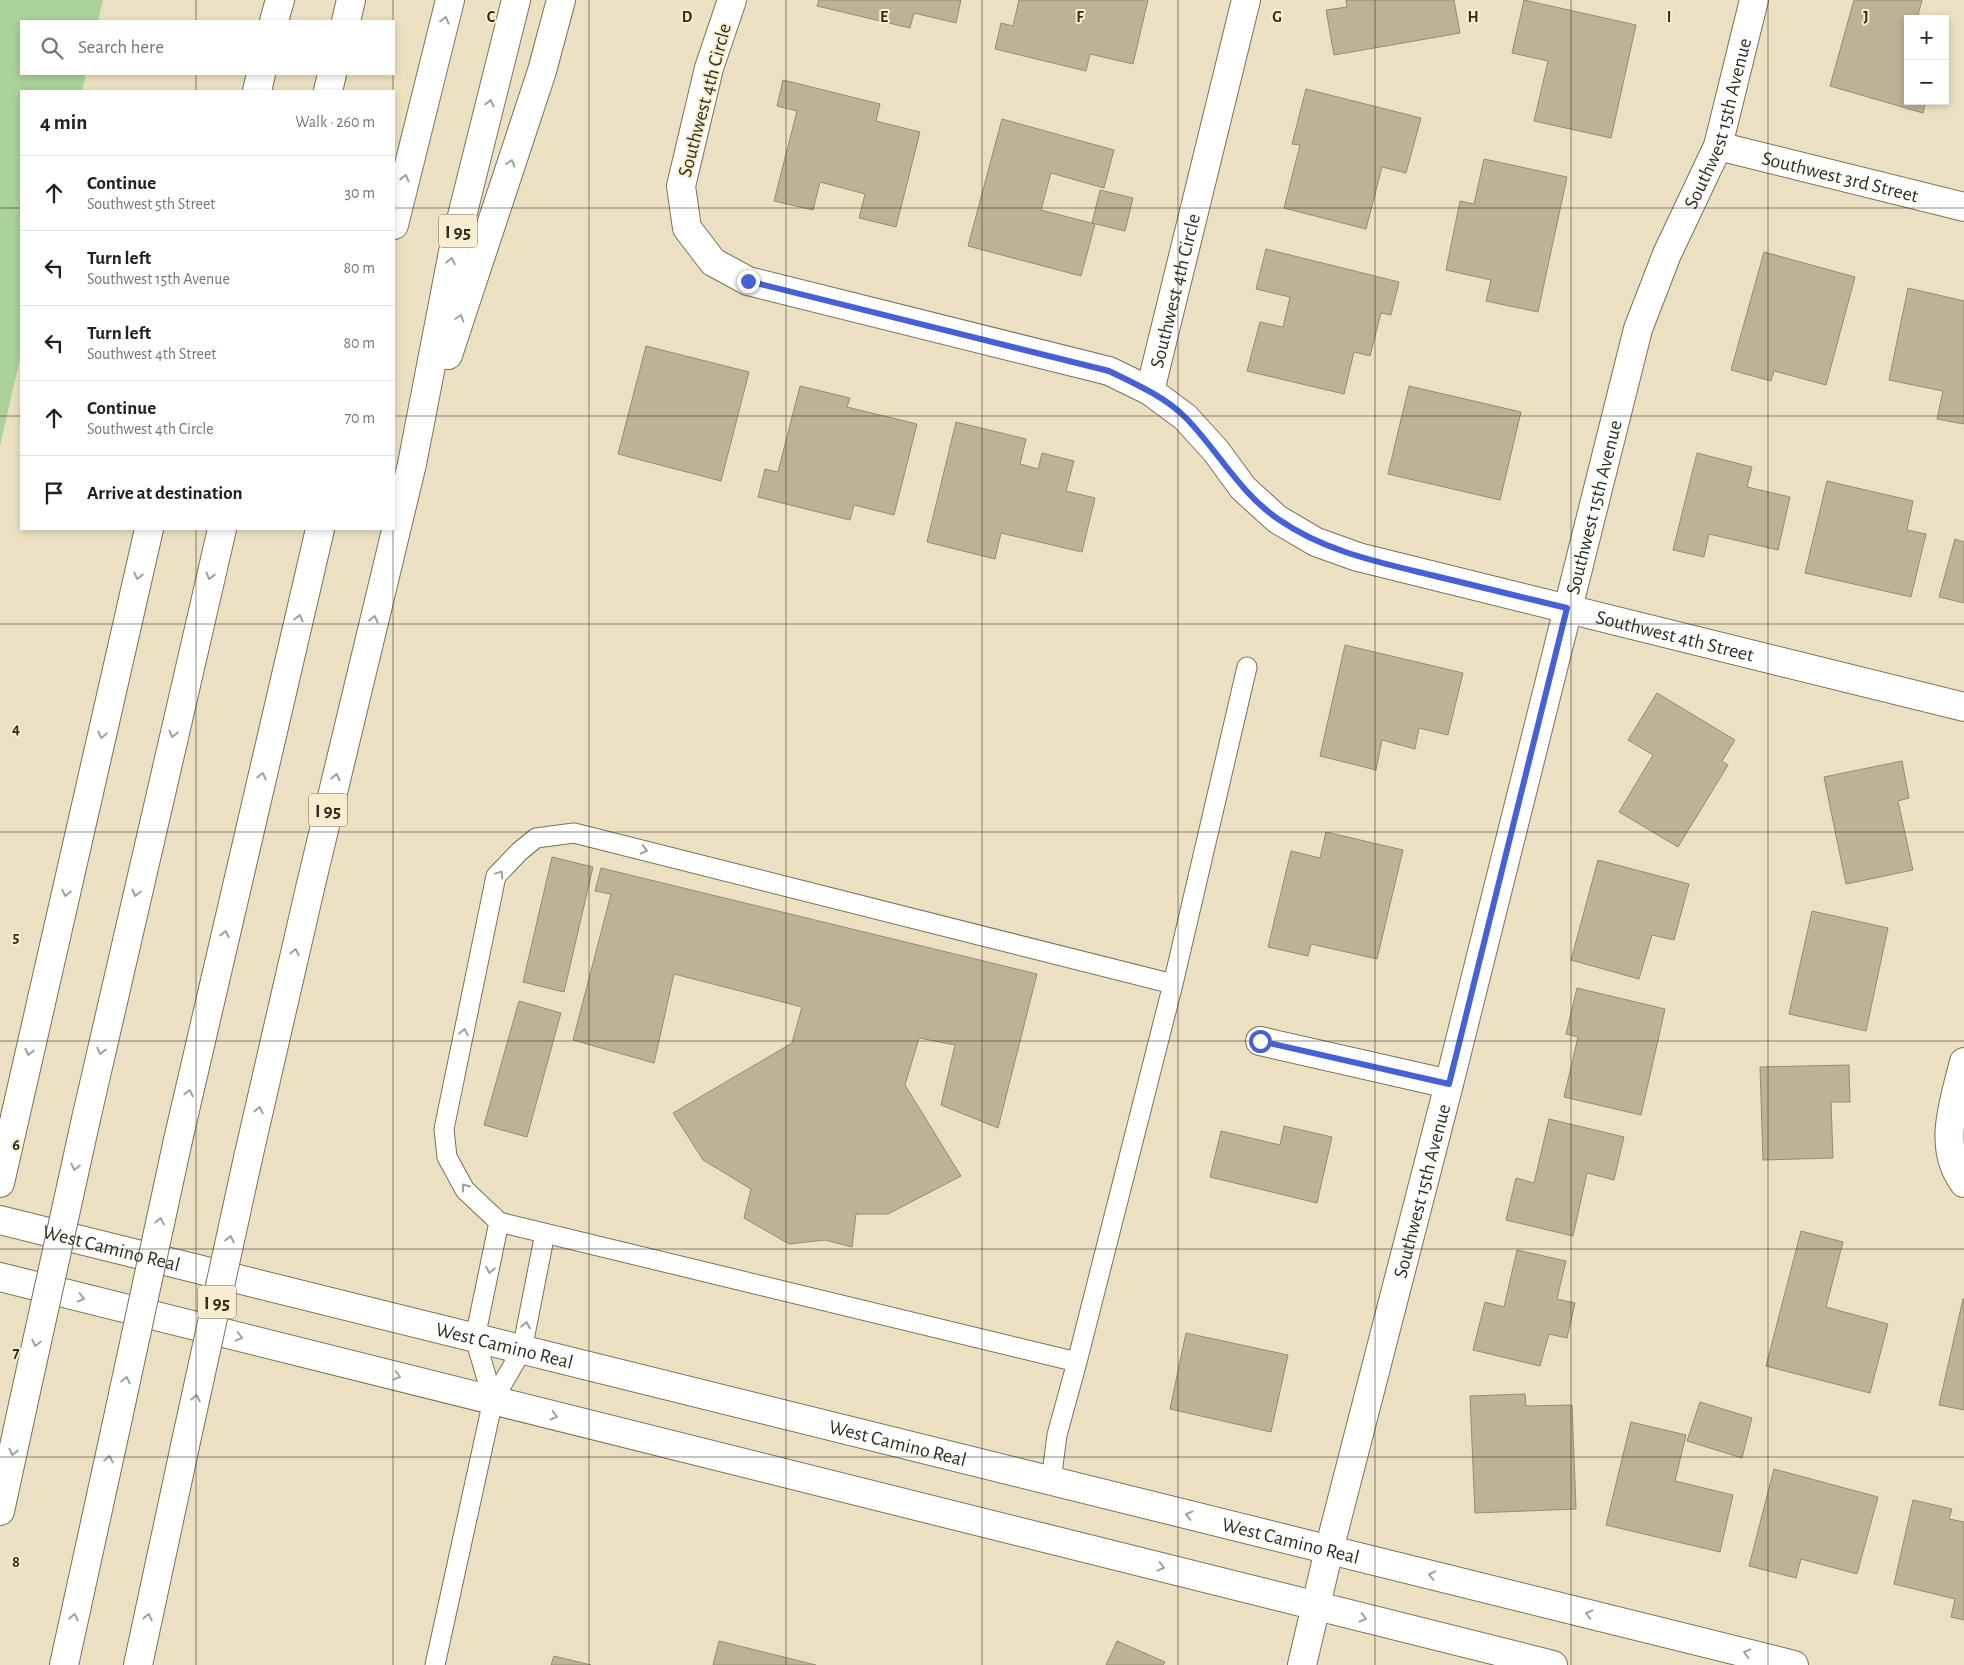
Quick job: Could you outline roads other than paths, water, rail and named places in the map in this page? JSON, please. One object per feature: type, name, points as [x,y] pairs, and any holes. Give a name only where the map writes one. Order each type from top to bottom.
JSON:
[{"type":"main road","points":[[274,20],[280,0]]},
{"type":"main road","points":[[346,20],[351,0]]},
{"type":"main road","points":[[395,221],[450,0]]},
{"type":"main road","name":"I 95","points":[[138,1665],[248,1158],[315,866],[412,464],[453,252],[516,0]]},
{"type":"main road","points":[[412,464],[542,71],[561,0]]},
{"type":"main road","name":"Southwest 4th Circle","points":[[732,0],[709,68],[681,186],[687,228],[713,262],[748,281],[1109,371],[1150,391],[1246,0]]},
{"type":"main road","name":"Southwest 15th Avenue","points":[[1302,1665],[1329,1550],[1449,1084],[1638,329],[1667,254],[1718,146],[1754,0]]},
{"type":"main road","points":[[257,90],[262,75]]},
{"type":"main road","points":[[328,90],[332,75]]},
{"type":"main road","name":"Southwest 3rd Street","points":[[1718,146],[1964,207]]},
{"type":"main road","name":"Southwest 4th Street","points":[[1150,391],[1185,417],[1216,451],[1243,488],[1277,519],[1316,542],[1358,557],[1964,707]]},
{"type":"main road","points":[[0,1183],[149,530]]},
{"type":"main road","points":[[0,1511],[86,1119],[222,530]]},
{"type":"main road","points":[[64,1665],[178,1140],[320,530]]},
{"type":"main road","points":[[1260,1041],[1449,1084]]},
{"type":"main road","points":[[1964,1062],[1948,1128],[1954,1170],[1964,1183]]},
{"type":"main road","name":"West Camino Real","points":[[0,1220],[1794,1665]]},
{"type":"main road","points":[[0,1277],[1553,1665]]},
{"type":"lane","points":[[1051,1481],[1057,1435],[1172,984],[1247,667]]},
{"type":"lane","points":[[1077,1362],[499,1222],[464,1190],[447,1157],[444,1129],[496,876],[520,851],[536,838],[574,833],[1172,984]]},
{"type":"lane","points":[[493,1400],[475,1338],[499,1222]]},
{"type":"lane","points":[[435,1665],[493,1400],[522,1350],[544,1233]]}]
